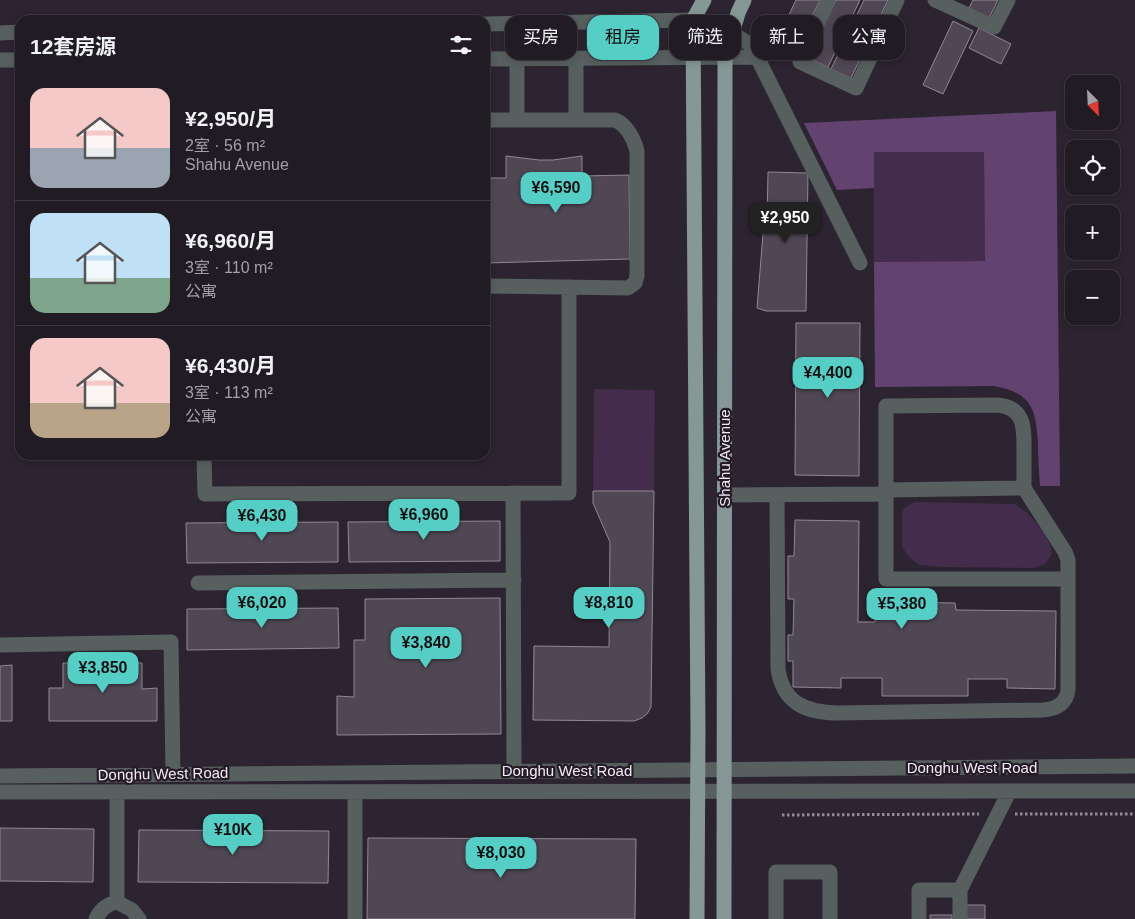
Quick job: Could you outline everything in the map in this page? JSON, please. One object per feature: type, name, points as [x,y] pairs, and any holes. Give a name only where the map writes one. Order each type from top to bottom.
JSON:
[{"type":"main road","points":[[696,15],[704,0]]},
{"type":"main road","name":"Shahu Avenue","points":[[737,15],[744,0]]},
{"type":"main road","name":"Shahu Avenue","points":[[694,60],[697,919]]},
{"type":"main road","name":"Shahu Avenue","points":[[724,919],[725,60]]},
{"type":"street","points":[[828,0],[800,62],[856,88],[897,0]]},
{"type":"street","points":[[935,0],[994,27],[1008,0]]},
{"type":"street","points":[[490,24],[669,20]]},
{"type":"street","points":[[0,33],[15,32]]},
{"type":"street","points":[[490,59],[505,58]]},
{"type":"street","points":[[577,58],[669,58]]},
{"type":"street","points":[[0,60],[15,60]]},
{"type":"street","points":[[517,60],[517,120]]},
{"type":"street","points":[[576,60],[576,120]]},
{"type":"street","points":[[758,60],[860,263]]},
{"type":"street","points":[[490,120],[615,120],[622,123],[634,142],[637,151],[637,276],[635,283],[628,288],[490,286]]},
{"type":"street","points":[[204,460],[205,494],[569,493],[569,287]]},
{"type":"street","points":[[776,494],[779,674],[783,688],[788,696],[806,709],[836,713],[1043,710],[1055,708],[1066,699],[1068,690],[1068,579],[1068,560],[1065,552],[1024,488],[1024,430],[1020,418],[1009,408],[997,405],[886,406],[886,578],[1068,579]]},
{"type":"street","points":[[725,495],[1024,488]]},
{"type":"street","points":[[513,493],[514,771]]},
{"type":"street","points":[[198,583],[514,580]]},
{"type":"street","points":[[0,645],[171,642],[173,774]]},
{"type":"street","name":"Donghu West Road","points":[[0,776],[1135,766]]},
{"type":"street","name":"Donghu West Road","points":[[0,792],[1135,792]]},
{"type":"street","points":[[117,792],[117,902]]},
{"type":"street","points":[[355,792],[355,919]]},
{"type":"street","points":[[960,919],[960,890],[1009,792]]},
{"type":"street","points":[[776,919],[776,872],[830,872],[830,919]]},
{"type":"street","points":[[919,919],[919,890],[960,890]]},
{"type":"street","points":[[96,919],[104,908],[117,902],[132,910],[139,919]]},
{"type":"path","points":[[782,815],[1135,814]]},
{"type":"shaded area","points":[[1056,111],[1060,486],[1040,486],[1036,421],[1030,404],[1017,393],[994,386],[875,387],[874,262],[985,261],[984,152],[874,152],[874,188],[837,190],[804,123]]},
{"type":"shaded area","points":[[984,151],[985,261],[874,262],[874,152]]},
{"type":"shaded area","points":[[594,389],[655,390],[654,491],[593,491]]},
{"type":"shaded area","points":[[915,502],[1014,504],[1026,512],[1038,525],[1048,540],[1052,554],[1046,563],[1035,568],[919,565],[909,557],[902,547],[902,514],[904,508]]},
{"type":"building","points":[[796,0],[820,0],[813,15],[789,15]]},
{"type":"building","points":[[836,0],[860,0],[853,15],[833,15],[833,57],[828,67],[812,60],[823,60],[823,27]]},
{"type":"building","points":[[864,0],[888,0],[881,15],[857,15]]},
{"type":"building","points":[[973,0],[998,0],[989,18],[969,8]]},
{"type":"building","points":[[953,21],[973,31],[943,94],[923,85]]},
{"type":"building","points":[[979,28],[1011,44],[1001,64],[969,48]]},
{"type":"building","points":[[835,60],[860,60],[851,78],[831,69]]},
{"type":"building","points":[[506,156],[553,160],[582,156],[582,176],[629,175],[630,259],[490,263],[490,178],[506,178]]},
{"type":"building","points":[[768,172],[808,173],[806,311],[766,311],[757,308],[764,222],[767,222]]},
{"type":"building","points":[[796,323],[860,323],[859,476],[795,475]]},
{"type":"building","points":[[593,491],[654,491],[651,707],[647,714],[634,721],[533,720],[534,646],[609,647],[610,542],[593,503]]},
{"type":"building","points":[[795,520],[859,521],[858,622],[875,622],[875,610],[897,610],[897,602],[955,603],[956,610],[1056,611],[1055,689],[1007,688],[1007,679],[968,679],[968,696],[882,696],[882,678],[841,678],[841,688],[793,687],[793,661],[788,661],[788,635],[793,635],[794,599],[788,599],[788,556],[794,556]]},
{"type":"building","points":[[500,521],[500,561],[349,562],[348,522]]},
{"type":"building","points":[[338,522],[338,562],[187,563],[186,523]]},
{"type":"building","points":[[500,598],[501,734],[337,735],[337,696],[354,697],[354,640],[365,640],[365,599]]},
{"type":"building","points":[[338,608],[339,648],[187,650],[187,609]]},
{"type":"building","points":[[63,663],[142,663],[142,689],[157,688],[157,721],[49,721],[49,688],[63,688]]},
{"type":"building","points":[[12,665],[12,721],[0,721],[0,666]]},
{"type":"building","points":[[0,828],[94,829],[93,882],[0,881]]},
{"type":"building","points":[[139,830],[329,831],[328,883],[138,882]]},
{"type":"building","points":[[368,838],[636,839],[635,919],[367,919]]},
{"type":"building","points":[[964,905],[985,905],[985,919],[964,919]]},
{"type":"building","points":[[930,915],[952,915],[952,919],[930,919]]}]
